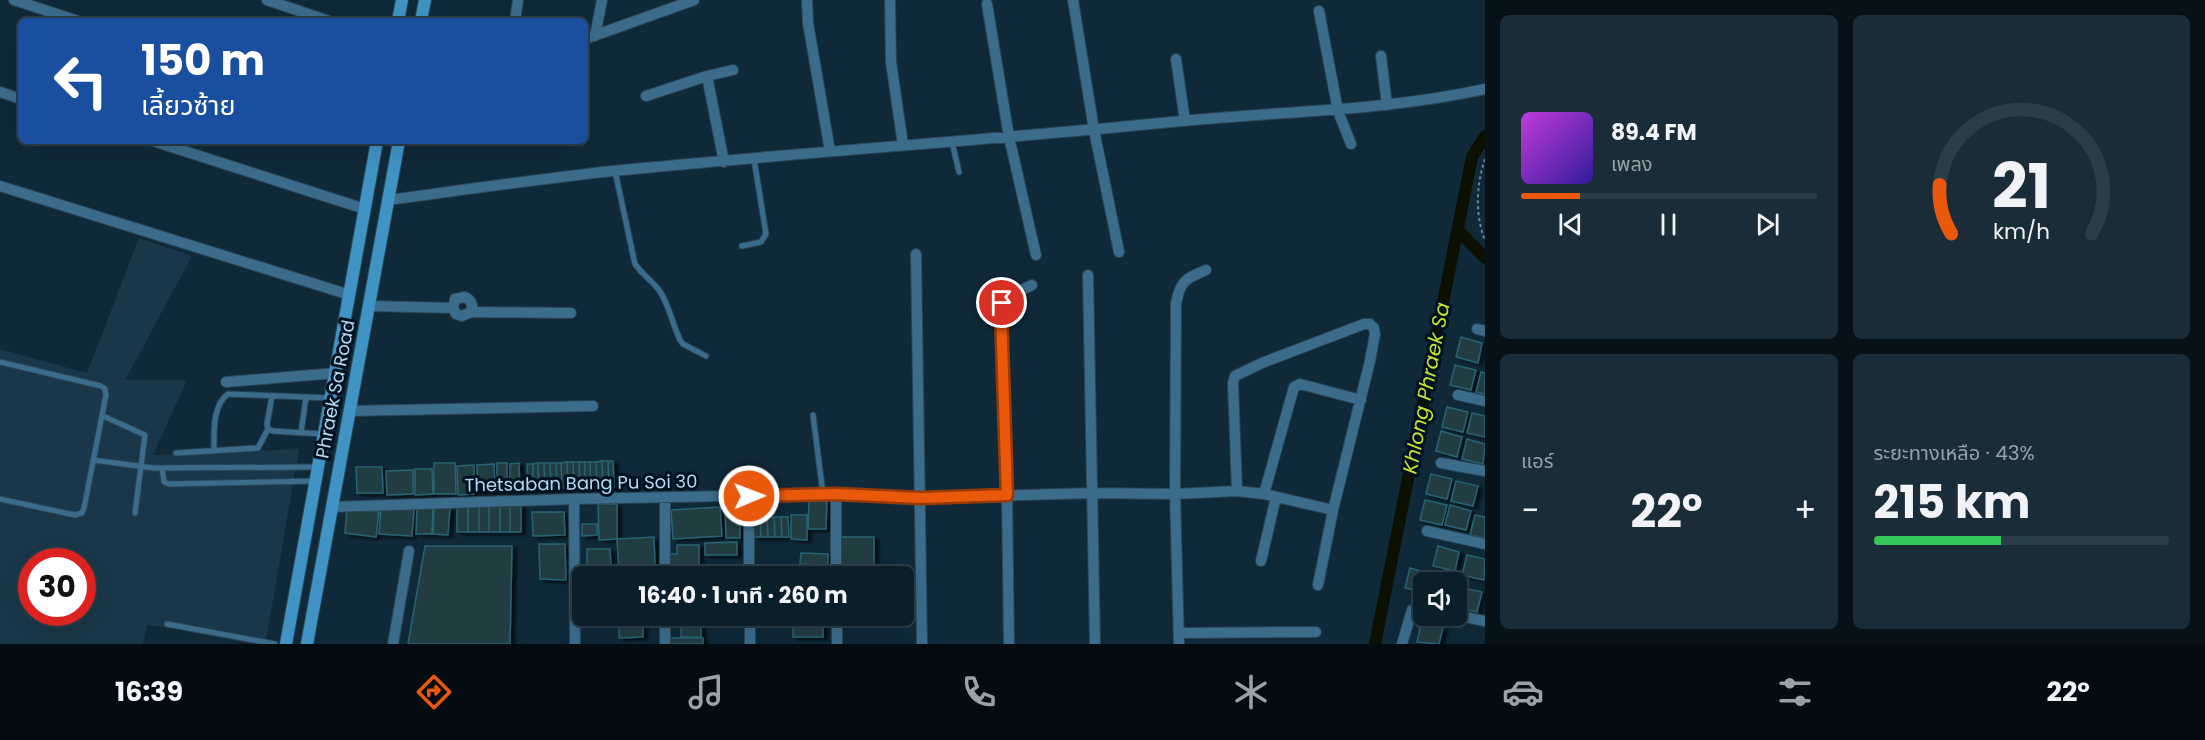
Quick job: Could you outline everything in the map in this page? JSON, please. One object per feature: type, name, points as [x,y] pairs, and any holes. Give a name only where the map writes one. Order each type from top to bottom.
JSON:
[{"type":"main road","points":[[399,18],[402,0]]},
{"type":"main road","points":[[422,18],[425,0]]},
{"type":"main road","name":"Phraek Sa Road","points":[[286,644],[376,144]]},
{"type":"main road","name":"Phraek Sa Road","points":[[307,644],[398,144]]},
{"type":"street","points":[[14,0],[69,18]]},
{"type":"street","points":[[267,0],[293,4],[312,18]]},
{"type":"street","points":[[515,18],[518,0]]},
{"type":"street","points":[[590,38],[602,0]]},
{"type":"street","points":[[807,0],[808,23],[830,151]]},
{"type":"street","points":[[890,0],[891,62],[903,145]]},
{"type":"street","points":[[1073,0],[1094,130],[1119,252]]},
{"type":"street","points":[[590,38],[688,1]]},
{"type":"street","points":[[987,4],[1009,136],[1036,255]]},
{"type":"street","points":[[1319,11],[1338,111],[1351,144]]},
{"type":"street","points":[[1381,56],[1387,105]]},
{"type":"street","points":[[1176,59],[1185,121]]},
{"type":"street","points":[[646,96],[733,70]]},
{"type":"street","points":[[707,76],[724,162]]},
{"type":"street","points":[[388,201],[615,171],[1281,112],[1338,111],[1445,98],[1485,89]]},
{"type":"street","points":[[0,92],[18,98]]},
{"type":"street","points":[[162,144],[364,209]]},
{"type":"street","points":[[0,186],[350,295]]},
{"type":"street","points":[[916,254],[922,644]]},
{"type":"street","points":[[1206,270],[1181,284],[1177,297],[1175,494],[1179,638],[1316,632]]},
{"type":"street","points":[[1088,275],[1095,644]]},
{"type":"street","points":[[1009,644],[1001,311],[1002,303],[1007,298],[1032,285]]},
{"type":"street","points":[[471,312],[472,303],[465,297],[455,299],[453,308],[456,314],[462,316],[471,312],[571,313]]},
{"type":"street","points":[[369,306],[453,308]]},
{"type":"street","points":[[1237,491],[1233,383],[1235,376],[1262,363],[1364,324],[1370,324],[1375,334],[1333,510],[1318,585]]},
{"type":"street","points":[[226,382],[336,373]]},
{"type":"street","points":[[1264,494],[1294,387],[1300,384],[1360,400]]},
{"type":"street","points":[[1458,395],[1485,400]]},
{"type":"street","points":[[350,411],[593,406]]},
{"type":"street","points":[[1441,463],[1485,471]]},
{"type":"street","name":"Thetsaban Bang Pu Soi 30","points":[[332,507],[665,497],[836,494],[921,498],[1237,491],[1264,494],[1333,510]]},
{"type":"street","points":[[836,494],[836,566]]},
{"type":"street","points":[[749,496],[749,566]]},
{"type":"street","points":[[665,497],[665,566]]},
{"type":"street","points":[[1261,561],[1276,497]]},
{"type":"street","points":[[574,499],[575,644]]},
{"type":"street","points":[[1427,531],[1485,543]]},
{"type":"street","points":[[393,644],[409,551]]},
{"type":"street","points":[[1402,644],[1413,610]]},
{"type":"street","points":[[1467,617],[1485,621]]},
{"type":"street","points":[[665,626],[665,644]]},
{"type":"street","points":[[750,626],[750,644]]},
{"type":"street","points":[[837,626],[837,644]]},
{"type":"lane","points":[[952,141],[959,172]]},
{"type":"lane","points":[[742,246],[761,242],[766,234],[754,159]]},
{"type":"lane","points":[[615,171],[635,264],[665,300],[683,344],[706,356]]},
{"type":"lane","points":[[0,362],[101,386],[105,389],[106,395],[84,508],[81,513],[75,515],[0,499]]},
{"type":"lane","points":[[214,451],[215,423],[220,401],[228,394],[332,399]]},
{"type":"lane","points":[[176,453],[258,448],[268,429],[272,396]]},
{"type":"lane","points":[[301,433],[306,397]]},
{"type":"lane","points":[[813,415],[823,495]]},
{"type":"lane","points":[[103,416],[145,435],[135,513]]},
{"type":"lane","points":[[268,429],[324,434]]},
{"type":"lane","points":[[93,460],[162,468],[319,467]]},
{"type":"lane","points":[[162,468],[164,482],[169,484],[317,480]]},
{"type":"lane","points":[[167,624],[275,644]]},
{"type":"path","points":[[1485,159],[1478,181],[1478,215],[1485,241]]},
{"type":"shaded area","points":[[139,238],[192,256],[125,380],[187,380],[153,455],[299,449],[266,641],[147,625],[143,644],[0,644],[0,349],[87,373]]},
{"type":"building","points":[[1461,337],[1482,343],[1478,363],[1456,357]]},
{"type":"building","points":[[1455,365],[1476,370],[1471,390],[1450,385]]},
{"type":"building","points":[[1481,372],[1485,373],[1485,394],[1476,392]]},
{"type":"building","points":[[1447,407],[1468,412],[1463,432],[1442,427]]},
{"type":"building","points":[[1472,413],[1485,416],[1485,437],[1467,433]]},
{"type":"building","points":[[1441,431],[1462,437],[1457,457],[1436,451]]},
{"type":"building","points":[[1467,439],[1485,444],[1483,464],[1462,459]]},
{"type":"building","points":[[602,461],[608,461],[609,487],[603,487]]},
{"type":"building","points":[[602,461],[603,487],[597,487],[596,462]]},
{"type":"building","points":[[608,461],[613,461],[614,487],[609,487]]},
{"type":"building","points":[[567,462],[573,462],[574,488],[568,488]]},
{"type":"building","points":[[567,462],[568,488],[562,488],[561,463]]},
{"type":"building","points":[[573,462],[579,462],[580,488],[574,488]]},
{"type":"building","points":[[579,462],[585,462],[585,487],[580,488]]},
{"type":"building","points":[[585,462],[590,462],[591,487],[585,487]]},
{"type":"building","points":[[590,462],[596,462],[597,487],[591,487]]},
{"type":"building","points":[[434,463],[455,463],[456,494],[434,494]]},
{"type":"building","points":[[497,463],[507,463],[507,491],[497,491]]},
{"type":"building","points":[[519,463],[520,491],[510,491],[510,464]]},
{"type":"building","points":[[538,463],[544,463],[545,489],[539,489]]},
{"type":"building","points":[[538,463],[539,489],[533,489],[533,464]]},
{"type":"building","points":[[544,463],[550,463],[551,489],[545,489]]},
{"type":"building","points":[[550,463],[556,463],[557,488],[551,489]]},
{"type":"building","points":[[556,463],[561,463],[562,488],[557,488]]},
{"type":"building","points":[[494,464],[495,492],[478,492],[477,465]]},
{"type":"building","points":[[527,464],[533,464],[533,489],[528,490]]},
{"type":"building","points":[[474,465],[474,494],[458,495],[457,466]]},
{"type":"building","points":[[356,467],[382,467],[383,493],[357,493]]},
{"type":"building","points":[[415,469],[432,469],[433,494],[415,495]]},
{"type":"building","points":[[413,470],[413,494],[387,495],[386,471]]},
{"type":"building","points":[[1431,474],[1452,479],[1447,499],[1426,494]]},
{"type":"building","points":[[1456,481],[1478,486],[1473,506],[1451,501]]},
{"type":"building","points":[[1425,500],[1447,505],[1442,525],[1420,520]]},
{"type":"building","points":[[809,501],[827,501],[826,529],[808,529]]},
{"type":"building","points":[[598,504],[617,504],[617,539],[599,540]]},
{"type":"building","points":[[725,504],[740,504],[740,538],[726,538]]},
{"type":"building","points":[[1450,505],[1471,511],[1466,530],[1445,525]]},
{"type":"building","points":[[457,506],[468,506],[468,532],[457,532]]},
{"type":"building","points":[[468,506],[479,506],[479,532],[468,532]]},
{"type":"building","points":[[479,506],[489,506],[489,532],[479,532]]},
{"type":"building","points":[[489,506],[500,506],[500,532],[489,532]]},
{"type":"building","points":[[500,506],[510,506],[510,532],[500,532]]},
{"type":"building","points":[[510,506],[521,506],[521,532],[510,532]]},
{"type":"building","points":[[720,507],[722,536],[673,539],[671,510]]},
{"type":"building","points":[[347,508],[379,512],[376,537],[345,533]]},
{"type":"building","points":[[381,508],[414,510],[412,536],[379,534]]},
{"type":"building","points":[[417,508],[433,509],[432,534],[416,534]]},
{"type":"building","points":[[434,508],[450,508],[448,535],[433,534]]},
{"type":"building","points":[[532,512],[564,512],[565,535],[533,536]]},
{"type":"building","points":[[791,515],[807,515],[807,540],[791,539]]},
{"type":"building","points":[[1475,515],[1485,517],[1485,538],[1470,535]]},
{"type":"building","points":[[760,517],[767,517],[768,537],[761,537]]},
{"type":"building","points":[[760,517],[761,537],[754,537],[753,518]]},
{"type":"building","points":[[767,517],[774,517],[775,537],[768,537]]},
{"type":"building","points":[[774,517],[781,517],[782,537],[775,537]]},
{"type":"building","points":[[781,517],[788,517],[789,537],[782,537]]},
{"type":"building","points":[[582,524],[597,524],[597,535],[582,536]]},
{"type":"building","points":[[654,537],[655,566],[619,566],[617,539]]},
{"type":"building","points":[[841,537],[874,537],[874,566],[841,566]]},
{"type":"building","points":[[737,542],[737,555],[705,555],[705,543]]},
{"type":"building","points":[[539,544],[565,544],[566,580],[540,579]]},
{"type":"building","points":[[677,545],[699,545],[699,566],[667,566],[667,554],[677,554]]},
{"type":"building","points":[[425,546],[512,546],[510,644],[408,644]]},
{"type":"building","points":[[1438,546],[1459,552],[1455,571],[1433,566]]},
{"type":"building","points":[[587,549],[610,549],[611,566],[587,566]]},
{"type":"building","points":[[801,553],[828,554],[828,565],[800,564]]},
{"type":"building","points":[[1467,555],[1485,559],[1484,580],[1467,576],[1467,572],[1463,572]]},
{"type":"building","points":[[1410,568],[1424,572],[1413,572],[1413,590],[1405,588]]},
{"type":"building","points":[[1467,589],[1482,592],[1477,612],[1467,610]]},
{"type":"building","points":[[619,626],[643,626],[643,637],[619,638]]},
{"type":"building","points":[[681,626],[701,626],[701,637],[681,637]]},
{"type":"building","points":[[793,626],[823,626],[823,637],[793,637]]},
{"type":"building","points":[[1420,626],[1443,628],[1439,644],[1417,642]]},
{"type":"building","points":[[669,638],[703,638],[703,644],[669,644]]},
{"type":"waterway","name":"Khlong Phraek Sa","points":[[1375,644],[1472,157],[1485,136]]},
{"type":"waterway","points":[[1458,230],[1485,258]]},
{"type":"route","points":[[749,496],[836,494],[921,498],[1007,495],[1002,303]]}]
